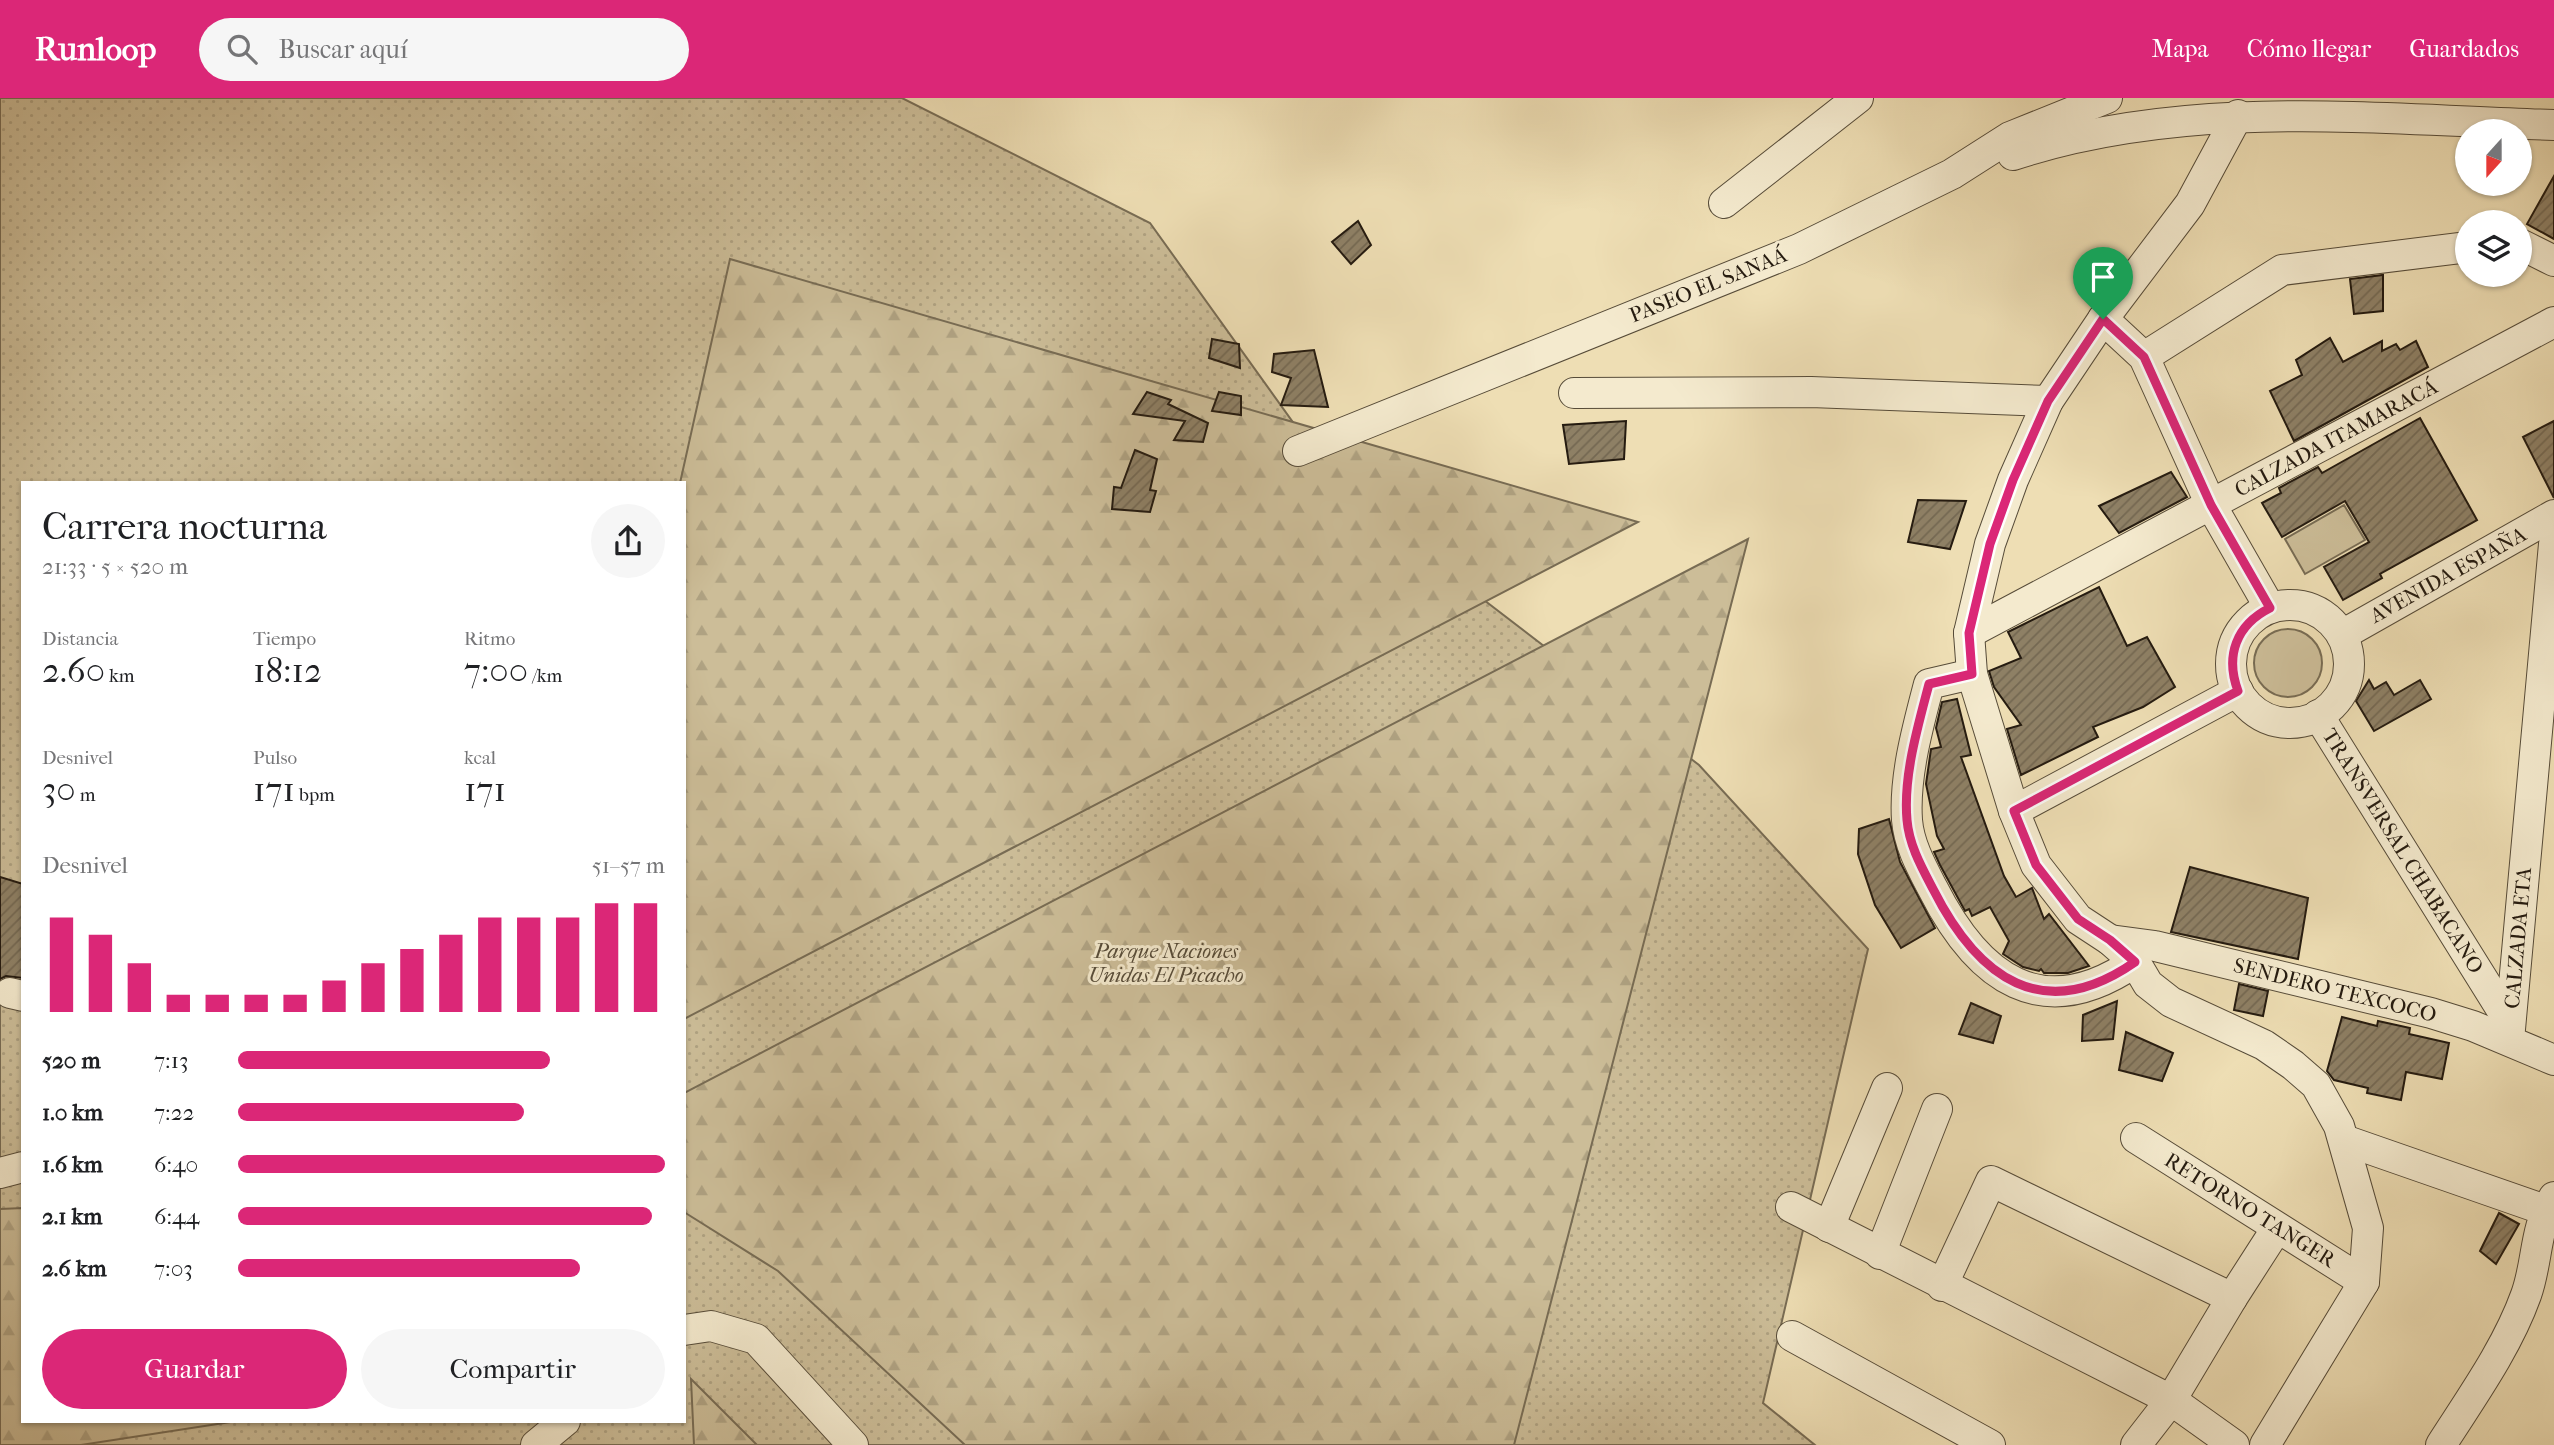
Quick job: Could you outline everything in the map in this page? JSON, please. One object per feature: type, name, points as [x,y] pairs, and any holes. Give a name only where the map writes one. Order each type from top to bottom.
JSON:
[{"type":"street","points":[[1724,202],[1858,98]]},
{"type":"street","name":"PASEO EL SANAÁ","points":[[1298,451],[1799,249],[1952,174],[2010,137],[2107,98]]},
{"type":"street","points":[[2231,107],[2190,204],[2103,319],[2048,401],[2013,480],[1990,544],[1969,633],[1972,674],[2014,811],[2036,865],[2078,919],[2110,940],[2135,962],[2148,984],[2171,1002],[2264,1045],[2308,1078],[2327,1100],[2344,1140],[2368,1228],[2364,1282],[2265,1445]]},
{"type":"street","points":[[1952,174],[2082,135],[2231,107],[2554,125]]},
{"type":"street","points":[[2144,357],[2282,270],[2455,249]]},
{"type":"street","points":[[2532,250],[2554,261]]},
{"type":"street","points":[[2103,319],[2144,357],[2211,505],[2270,608]]},
{"type":"street","name":"CALZADA ITAMARACÁ","points":[[1969,633],[2554,322]]},
{"type":"street","points":[[1574,393],[1811,392],[2048,401]]},
{"type":"street","name":"AVENIDA ESPAÑA","points":[[2342,635],[2554,515]]},
{"type":"street","name":"CALZADA ETA","points":[[2510,1032],[2545,738],[2554,544]]},
{"type":"street","points":[[2286,605],[2310,609],[2332,622],[2342,635],[2348,652],[2349,671],[2339,696],[2318,715],[2301,722],[2282,722],[2257,711],[2238,691],[2231,664],[2235,642],[2246,624],[2270,608],[2286,605]]},
{"type":"street","points":[[1972,674],[1929,684],[1908,787],[1907,821],[1916,855],[1947,917],[1966,944],[1992,969],[2034,990],[2062,993],[2082,989],[2103,983],[2135,962]]},
{"type":"street","points":[[2014,811],[2238,691]]},
{"type":"street","name":"TRANSVERSAL CHABACANO","points":[[2318,715],[2510,1032]]},
{"type":"street","name":"SENDERO TEXCOCO","points":[[2110,940],[2155,946],[2510,1032],[2554,1060]]},
{"type":"street","points":[[1829,1227],[1887,1088]]},
{"type":"street","points":[[1880,1254],[1937,1109]]},
{"type":"street","name":"RETORNO TANGER","points":[[2136,1138],[2364,1282]]},
{"type":"street","points":[[2344,1140],[2550,1204],[2533,1252],[2527,1294],[2484,1378],[2441,1445]]},
{"type":"street","points":[[0,1173],[21,1168]]},
{"type":"street","points":[[1942,1286],[1991,1181],[2232,1298]]},
{"type":"street","points":[[1791,1207],[2171,1400],[2234,1445]]},
{"type":"street","points":[[2136,1445],[2171,1400],[2277,1228]]},
{"type":"street","points":[[686,1330],[710,1326],[756,1339],[853,1445]]},
{"type":"street","points":[[1792,1336],[1990,1445]]},
{"type":"street","points":[[536,1445],[563,1423]]},
{"type":"green space","name":"Parque Naciones Unidas El Picacho","points":[[0,98],[902,98],[1150,223],[1343,492],[1699,765],[1868,949],[1763,1403],[1815,1445],[0,1445]]},
{"type":"green space","points":[[730,259],[1638,522],[686,1018],[686,481],[680,481]]},
{"type":"green space","points":[[2344,505],[2365,540],[2305,574],[2285,539]]},
{"type":"green space","points":[[1748,539],[1514,1445],[965,1445],[778,1271],[686,1213],[686,1092]]},
{"type":"green space","points":[[2288,629],[2301,632],[2312,639],[2319,650],[2322,663],[2319,676],[2312,687],[2301,694],[2288,697],[2275,694],[2264,687],[2257,676],[2254,663],[2257,650],[2264,639],[2275,632]]},
{"type":"green space","points":[[21,1208],[21,1423],[224,1423],[81,1445],[0,1445],[0,1209]]},
{"type":"green space","points":[[691,1379],[757,1445],[694,1445]]},
{"type":"building","points":[[2554,176],[2554,239],[2532,227],[2532,215]]},
{"type":"building","points":[[1358,221],[1371,245],[1351,264],[1332,242]]},
{"type":"building","points":[[2383,275],[2383,311],[2354,314],[2350,279]]},
{"type":"building","points":[[2330,338],[2343,362],[2382,341],[2382,351],[2396,344],[2400,350],[2416,341],[2428,367],[2294,441],[2270,391],[2302,375],[2296,360]]},
{"type":"building","points":[[1212,339],[1239,344],[1240,368],[1209,358]]},
{"type":"building","points":[[1314,350],[1328,407],[1281,405],[1291,378],[1272,372],[1274,354]]},
{"type":"building","points":[[1147,392],[1171,400],[1168,404],[1208,423],[1203,442],[1174,440],[1185,421],[1133,414]]},
{"type":"building","points":[[1219,392],[1241,396],[1241,415],[1212,411]]},
{"type":"building","points":[[2420,418],[2477,520],[2380,574],[2382,578],[2343,600],[2324,567],[2369,542],[2345,501],[2282,537],[2262,503],[2281,493],[2279,488],[2318,467],[2322,473]]},
{"type":"building","points":[[1626,421],[1624,459],[1569,464],[1563,425]]},
{"type":"building","points":[[2554,421],[2554,498],[2523,437]]},
{"type":"building","points":[[1135,450],[1157,459],[1150,490],[1156,491],[1150,512],[1112,509],[1114,487],[1121,488]]},
{"type":"building","points":[[2171,472],[2187,497],[2119,533],[2099,506]]},
{"type":"building","points":[[1918,500],[1966,501],[1950,549],[1908,542]]},
{"type":"building","points":[[2099,587],[2127,646],[2147,637],[2175,687],[2143,707],[2093,727],[2098,737],[2021,775],[2007,729],[2021,725],[1994,687],[1989,671],[2021,658],[2008,632]]},
{"type":"building","points":[[2369,680],[2374,689],[2386,682],[2394,695],[2420,680],[2431,699],[2374,731],[2356,701]]},
{"type":"building","points":[[1957,699],[1971,755],[1961,757],[2004,876],[2016,897],[2032,888],[2044,919],[2049,914],[2089,966],[2068,973],[2044,973],[2041,969],[2039,971],[2023,967],[2003,954],[2009,941],[1990,907],[1972,916],[1969,909],[1965,911],[1940,865],[1934,852],[1944,849],[1937,836],[1926,784],[1931,749],[1941,747],[1936,728],[1942,702]]},
{"type":"building","points":[[1889,819],[1900,862],[1935,928],[1901,948],[1875,905],[1858,854],[1859,829]]},
{"type":"building","points":[[2190,867],[2308,898],[2298,959],[2171,932]]},
{"type":"building","points":[[0,877],[21,883],[21,978],[6,976],[0,979]]},
{"type":"building","points":[[2239,984],[2268,991],[2263,1016],[2234,1010]]},
{"type":"building","points":[[2117,1001],[2113,1039],[2082,1041],[2083,1015]]},
{"type":"building","points":[[1971,1003],[2001,1016],[1993,1043],[1959,1034]]},
{"type":"building","points":[[2342,1017],[2377,1026],[2378,1021],[2410,1028],[2409,1034],[2449,1043],[2442,1079],[2406,1072],[2401,1100],[2367,1093],[2368,1088],[2334,1080],[2327,1071]]},
{"type":"building","points":[[2126,1032],[2173,1053],[2162,1081],[2119,1070]]},
{"type":"building","points":[[2499,1213],[2519,1224],[2496,1264],[2480,1251]]},
{"type":"route","points":[[2103,319],[2144,357],[2211,505],[2270,608],[2246,624],[2238,636],[2231,664],[2238,691],[2014,811],[2036,865],[2078,919],[2110,940],[2135,962],[2103,983],[2062,993],[2034,990],[1992,969],[1966,944],[1947,917],[1916,855],[1907,821],[1908,787],[1929,684],[1972,674],[1969,633],[1990,544],[2013,480],[2048,401],[2103,319]]}]
